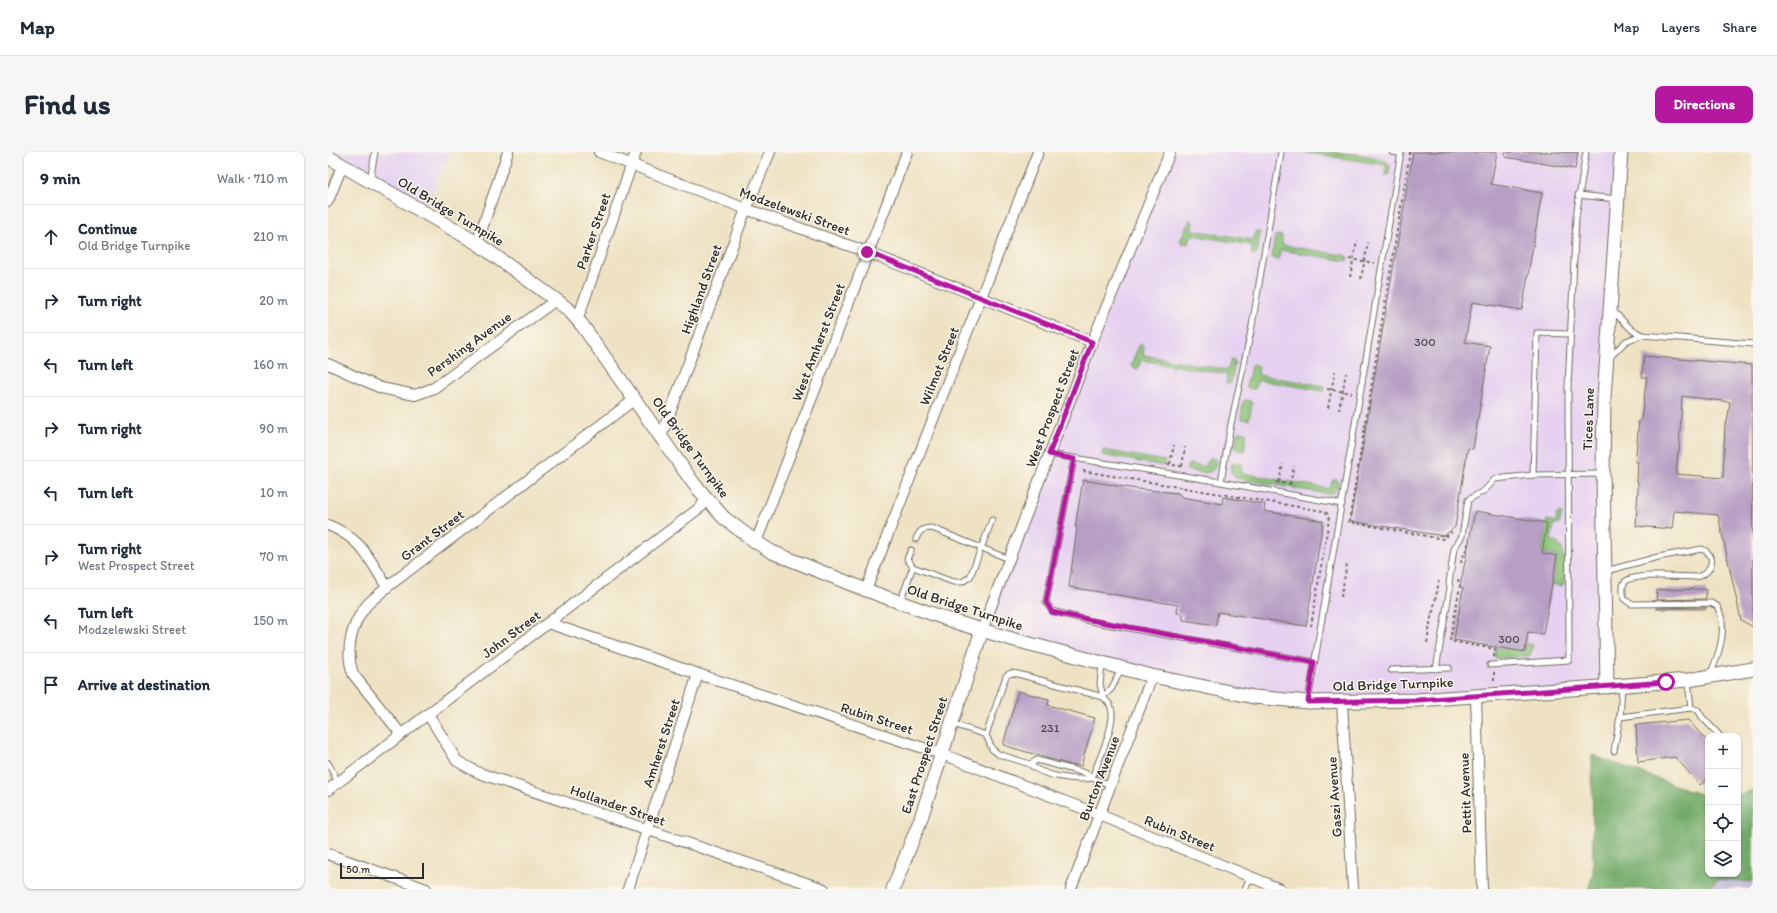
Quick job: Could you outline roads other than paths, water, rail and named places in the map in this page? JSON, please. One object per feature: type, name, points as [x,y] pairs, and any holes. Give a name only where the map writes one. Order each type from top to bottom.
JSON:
[{"type":"street","points":[[477,242],[508,152]]},
{"type":"street","name":"Modzelewski Street","points":[[598,152],[746,209],[867,252],[1092,342]]},
{"type":"street","name":"Parker Street","points":[[578,318],[636,152]]},
{"type":"street","name":"Highland Street","points":[[661,437],[746,209],[770,152]]},
{"type":"street","name":"West Amherst Street","points":[[756,542],[907,152]]},
{"type":"street","name":"Wilmot Street","points":[[866,590],[1038,152]]},
{"type":"street","name":"West Prospect Street","points":[[982,630],[1092,342],[1170,152]]},
{"type":"street","name":"Tices Lane","points":[[1606,687],[1603,474],[1604,398],[1621,152]]},
{"type":"street","name":"Old Bridge Turnpike","points":[[328,157],[477,242],[578,318],[694,484],[724,518],[772,552],[900,603],[982,630],[1152,676],[1254,696],[1308,702],[1342,702],[1476,696],[1606,687],[1709,678],[1753,669]]},
{"type":"street","points":[[328,201],[342,166]]},
{"type":"street","name":"Pershing Avenue","points":[[328,364],[381,388],[415,394],[434,388],[556,300]]},
{"type":"street","name":"Grant Street","points":[[401,734],[353,674],[349,651],[354,628],[360,615],[367,605],[387,587],[635,399]]},
{"type":"street","name":"John Street","points":[[328,790],[702,506],[705,497]]},
{"type":"street","points":[[328,525],[346,533],[359,544],[387,587]]},
{"type":"street","name":"Rubin Street","points":[[548,623],[942,754],[1100,815],[1280,889]]},
{"type":"street","name":"East Prospect Street","points":[[893,889],[920,821],[982,630]]},
{"type":"street","name":"Amherst Street","points":[[628,889],[698,674]]},
{"type":"street","name":"Burton Avenue","points":[[1071,889],[1152,676]]},
{"type":"street","name":"Pettit Avenue","points":[[1476,696],[1482,889]]},
{"type":"street","name":"Gaszi Avenue","points":[[1342,702],[1353,889]]},
{"type":"street","name":"Hollander Street","points":[[428,714],[457,761],[479,773],[824,889]]},
{"type":"street","points":[[328,854],[426,889]]},
{"type":"lane","points":[[370,181],[374,152]]},
{"type":"lane","points":[[1221,482],[1231,424],[1252,326],[1281,152]]},
{"type":"lane","points":[[1308,702],[1401,153],[1392,152]]},
{"type":"lane","points":[[1490,665],[1569,660],[1568,387],[1576,216],[1578,195],[1586,152]]},
{"type":"lane","points":[[1578,195],[1618,199]]},
{"type":"lane","points":[[1610,308],[1632,330],[1642,335],[1753,344]]},
{"type":"lane","points":[[1532,475],[1537,333],[1570,334]]},
{"type":"lane","points":[[1606,362],[1615,350],[1626,341],[1642,335]]},
{"type":"lane","points":[[1049,454],[1221,482],[1342,504]]},
{"type":"lane","points":[[1074,459],[1046,602],[1052,612],[1314,662]]},
{"type":"lane","points":[[1436,668],[1450,588],[1448,583],[1454,549],[1462,534],[1468,500],[1485,490],[1495,479],[1532,475],[1603,474]]},
{"type":"lane","points":[[911,550],[907,559],[913,567],[953,582],[962,582],[970,577],[992,520]]},
{"type":"lane","points":[[916,539],[918,533],[924,528],[932,528],[1009,559]]},
{"type":"lane","points":[[1605,571],[1658,557],[1702,548],[1706,550],[1711,559],[1711,566],[1708,572],[1703,576],[1653,576],[1636,578],[1625,581],[1623,592],[1624,599],[1631,604],[1711,603],[1717,606],[1723,625],[1716,660],[1709,678]]},
{"type":"lane","points":[[900,603],[913,567]]},
{"type":"lane","points":[[1102,663],[1100,684],[1103,697]]},
{"type":"lane","points":[[1103,697],[1112,688],[1122,668]]},
{"type":"lane","points":[[1391,670],[1449,668]]},
{"type":"lane","points":[[1011,673],[1103,697],[1110,704],[1112,713],[1110,726],[1092,778],[1076,780],[1035,770],[1030,764],[998,754],[992,749],[986,735],[1002,684],[1006,676],[1011,673]]},
{"type":"lane","points":[[1688,680],[1691,708]]},
{"type":"lane","points":[[1614,751],[1620,717],[1622,685]]},
{"type":"lane","points":[[1620,717],[1691,708],[1698,710],[1717,733]]},
{"type":"lane","points":[[952,723],[986,735]]},
{"type":"lane","points":[[1030,764],[1037,760],[1085,773],[1092,778],[1111,785]]},
{"type":"lane","points":[[328,763],[338,782]]},
{"type":"lane","points":[[1245,889],[1250,877]]}]
